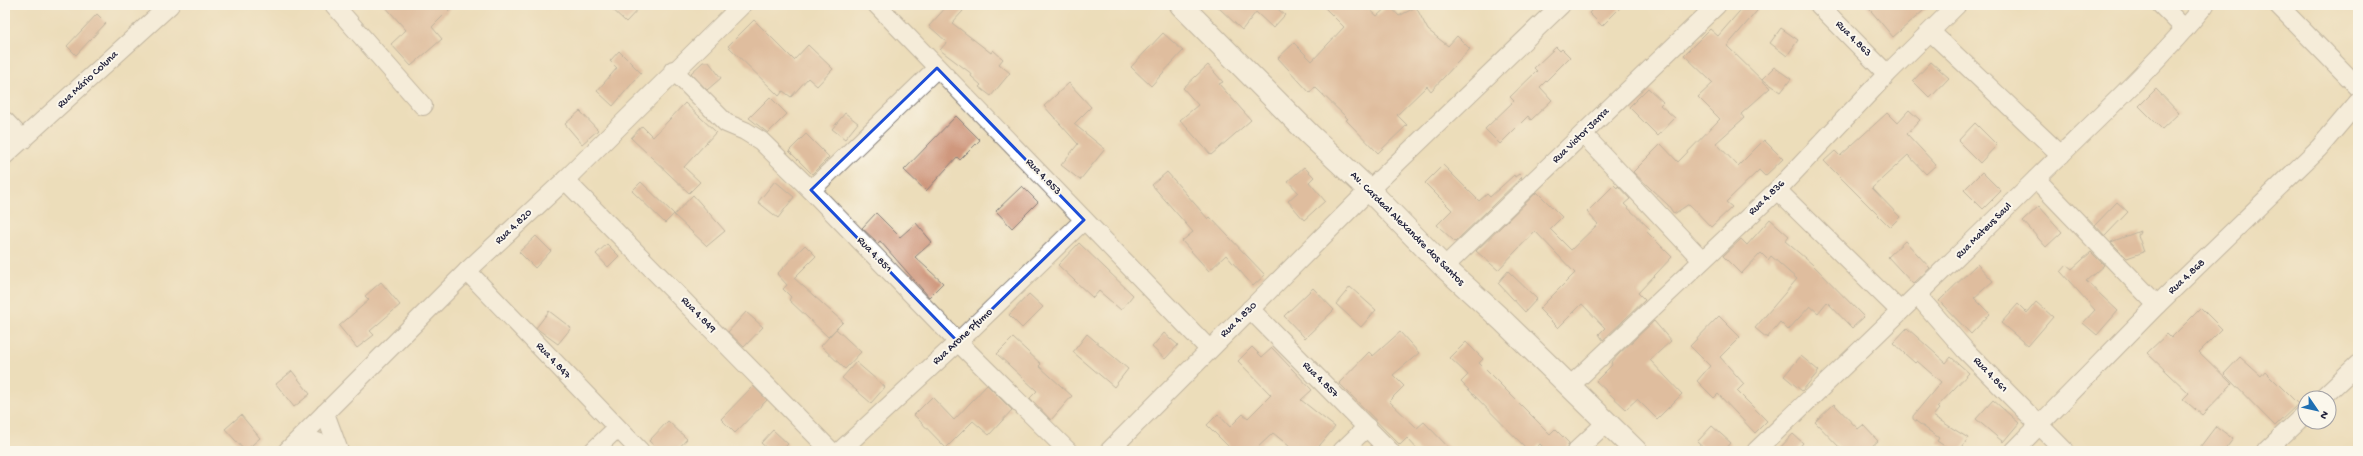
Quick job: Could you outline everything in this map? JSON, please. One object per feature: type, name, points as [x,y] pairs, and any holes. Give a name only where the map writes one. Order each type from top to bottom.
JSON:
[{"type":"street","name":"Rua Mário Coluna","points":[[5,155],[170,5]]},
{"type":"street","points":[[334,5],[423,106]]},
{"type":"street","name":"Rua 4.820","points":[[287,451],[467,271],[565,180],[673,70],[742,5]]},
{"type":"street","name":"Rua 4.853","points":[[877,5],[1209,349]]},
{"type":"street","name":"Av. Cardeal Alexandre dos Santos","points":[[1180,5],[1309,134],[1369,190],[1444,267],[1570,386],[1636,451]]},
{"type":"street","name":"Rua 4.830","points":[[1109,451],[1369,190],[1561,5]]},
{"type":"street","name":"Rua Victor Jarra","points":[[1444,267],[1717,5]]},
{"type":"street","name":"Rua 4.863","points":[[1819,5],[1887,74]]},
{"type":"street","name":"Rua 4.836","points":[[1570,386],[1777,190],[1887,74],[1957,5]]},
{"type":"street","points":[[2161,5],[2185,29]]},
{"type":"street","name":"Rua Mateus Saul","points":[[1756,451],[1900,311],[1918,296],[2061,155],[2185,29],[2205,5]]},
{"type":"street","points":[[2278,5],[2358,87]]},
{"type":"street","points":[[1931,32],[2061,155]]},
{"type":"street","points":[[811,190],[937,68]]},
{"type":"street","name":"Rua 4.851","points":[[673,70],[722,119],[761,141],[811,190],[958,342],[1068,451]]},
{"type":"street","name":"Rua 4.868","points":[[2014,451],[2157,305],[2319,148],[2358,102]]},
{"type":"street","points":[[5,120],[23,140]]},
{"type":"street","points":[[1583,134],[1702,260]]},
{"type":"street","points":[[2036,179],[2157,305]]},
{"type":"street","name":"Rua 4.849","points":[[565,180],[831,451]]},
{"type":"street","points":[[1777,190],[1900,311]]},
{"type":"street","name":"Rua Arone Pfumo","points":[[840,451],[958,342],[1084,220]]},
{"type":"street","name":"Rua 4.847","points":[[467,271],[616,429],[640,451]]},
{"type":"street","name":"Rua 4.861","points":[[1918,296],[1965,350],[2065,451]]},
{"type":"street","name":"Rua 4.857","points":[[1250,309],[1390,451]]},
{"type":"street","points":[[2330,390],[2358,364]]},
{"type":"street","points":[[325,412],[338,450]]},
{"type":"street","points":[[1576,451],[1607,422]]},
{"type":"street","points":[[2266,451],[2297,422]]},
{"type":"street","points":[[1342,451],[1367,427]]},
{"type":"street","points":[[593,451],[616,429]]},
{"type":"street","points":[[302,437],[338,450]]},
{"type":"highlighted area","points":[[937,68],[1084,220],[958,342],[811,190]]},
{"type":"building","points":[[384,5],[454,5],[432,27],[442,39],[411,66],[391,44],[406,30]]},
{"type":"building","points":[[608,5],[642,5],[626,22]]},
{"type":"building","points":[[948,5],[956,5],[963,11],[952,23],[991,53],[993,50],[1003,59],[999,64],[1010,73],[991,96],[979,87],[981,85],[971,76],[972,74],[940,50],[947,42],[929,26]]},
{"type":"building","points":[[1216,5],[1273,5],[1285,15],[1273,28],[1256,12],[1242,30]]},
{"type":"building","points":[[1322,5],[1365,5],[1377,16],[1389,5],[1399,16],[1416,7],[1428,30],[1448,46],[1457,36],[1470,49],[1431,91],[1427,86],[1397,115],[1407,125],[1378,153],[1346,120],[1348,119],[1315,87],[1310,93],[1278,58],[1294,43],[1312,61],[1344,27]]},
{"type":"building","points":[[1597,5],[1623,5],[1602,26],[1589,13]]},
{"type":"building","points":[[1745,5],[1762,5],[1727,46],[1770,88],[1741,114],[1744,118],[1716,143],[1738,166],[1764,140],[1783,159],[1765,176],[1759,170],[1726,202],[1732,207],[1711,227],[1689,204],[1674,214],[1668,205],[1633,172],[1661,144],[1678,162],[1720,119],[1698,97],[1713,83],[1684,55],[1710,29],[1718,36]]},
{"type":"building","points":[[1866,5],[1930,5],[1893,37]]},
{"type":"building","points":[[97,14],[106,23],[76,55],[67,46]]},
{"type":"building","points":[[754,20],[794,60],[808,45],[833,69],[817,86],[808,78],[791,97],[783,91],[779,96],[728,46]]},
{"type":"building","points":[[1781,28],[1798,40],[1787,56],[1770,43]]},
{"type":"building","points":[[1163,33],[1183,51],[1151,86],[1131,67]]},
{"type":"building","points":[[1556,47],[1560,51],[1562,49],[1570,57],[1540,87],[1552,100],[1531,120],[1528,116],[1500,144],[1485,129],[1514,101],[1510,97],[1537,71],[1534,68]]},
{"type":"building","points":[[619,51],[641,73],[613,106],[597,91],[617,68],[610,61]]},
{"type":"building","points":[[703,62],[709,62],[721,78],[707,90],[691,73]]},
{"type":"building","points":[[1931,62],[1949,78],[1930,98],[1913,81]]},
{"type":"building","points":[[1208,65],[1223,82],[1219,84],[1251,120],[1211,155],[1180,120],[1198,105],[1183,88]]},
{"type":"building","points":[[1774,67],[1791,79],[1781,92],[1762,79]]},
{"type":"building","points":[[1069,83],[1091,107],[1074,124],[1105,149],[1080,180],[1061,165],[1078,144],[1044,106]]},
{"type":"building","points":[[1648,88],[1663,102],[1660,105],[1675,118],[1658,136],[1629,107]]},
{"type":"building","points":[[2156,89],[2179,113],[2162,129],[2139,106]]},
{"type":"building","points":[[770,97],[787,114],[768,133],[749,118]]},
{"type":"building","points":[[685,103],[716,132],[684,167],[700,182],[689,193],[631,138],[642,126],[653,137]]},
{"type":"building","points":[[1909,110],[1920,120],[1907,134],[1936,165],[1926,174],[1908,155],[1872,188],[1900,217],[1890,227],[1824,161],[1835,151],[1840,156],[1887,113],[1897,123]]},
{"type":"building","points":[[580,111],[598,130],[582,144],[565,124]]},
{"type":"building","points":[[845,113],[858,123],[845,139],[832,129]]},
{"type":"building","points":[[956,116],[980,140],[960,160],[957,157],[926,191],[904,170]]},
{"type":"building","points":[[1975,123],[1997,145],[1980,163],[1958,141]]},
{"type":"building","points":[[806,134],[829,157],[812,174],[789,151]]},
{"type":"building","points":[[1443,165],[1479,201],[1487,194],[1490,197],[1514,175],[1515,177],[1519,174],[1522,177],[1455,242],[1437,225],[1452,210],[1425,183]]},
{"type":"building","points":[[1304,167],[1314,177],[1309,182],[1325,201],[1304,220],[1288,201],[1298,192],[1288,181]]},
{"type":"building","points":[[1167,172],[1208,219],[1210,217],[1265,275],[1253,286],[1226,255],[1209,271],[1182,241],[1193,232],[1152,185]]},
{"type":"building","points":[[1982,172],[2001,191],[1983,209],[1964,190]]},
{"type":"building","points":[[775,181],[794,197],[778,218],[758,202]]},
{"type":"building","points":[[641,182],[674,214],[665,223],[632,191]]},
{"type":"building","points":[[1614,185],[1617,188],[1618,186],[1630,199],[1624,204],[1650,229],[1647,232],[1672,257],[1638,293],[1645,300],[1603,340],[1599,334],[1605,328],[1582,304],[1558,328],[1539,309],[1575,273],[1535,231],[1498,270],[1476,251],[1537,192],[1562,217],[1550,229],[1571,250],[1598,224],[1587,212]]},
{"type":"building","points":[[1022,186],[1038,202],[1012,228],[996,211]]},
{"type":"building","points":[[693,195],[725,231],[707,246],[674,215]]},
{"type":"building","points":[[2117,202],[2128,212],[2105,236],[2095,225]]},
{"type":"building","points":[[2039,206],[2062,232],[2046,247],[2023,221]]},
{"type":"building","points":[[876,213],[900,237],[916,223],[932,242],[915,257],[943,283],[929,297],[880,241],[878,243],[862,228]]},
{"type":"building","points":[[1770,219],[1789,236],[1785,241],[1812,264],[1864,317],[1852,328],[1827,302],[1818,313],[1810,306],[1788,330],[1780,322],[1767,338],[1755,328],[1797,279],[1771,256],[1768,260],[1761,253],[1741,274],[1723,256],[1741,239],[1747,245]]},
{"type":"building","points":[[2140,231],[2138,235],[2144,252],[2127,258],[2111,242]]},
{"type":"building","points":[[536,236],[551,251],[535,268],[519,252]]},
{"type":"building","points":[[1905,241],[1930,268],[1913,284],[1888,257]]},
{"type":"building","points":[[1079,243],[1133,295],[1121,310],[1099,291],[1093,298],[1058,265]]},
{"type":"building","points":[[607,244],[619,256],[608,267],[596,254]]},
{"type":"building","points":[[805,245],[816,256],[794,278],[843,322],[828,337],[789,300],[791,297],[783,289],[787,285],[777,274]]},
{"type":"building","points":[[2091,252],[2104,265],[2086,281],[2118,311],[2097,335],[2083,323],[2095,310],[2061,272],[2067,265],[2072,269]]},
{"type":"building","points":[[1977,264],[1993,281],[1974,298],[1990,314],[1971,334],[1939,301]]},
{"type":"building","points":[[1508,271],[1537,299],[1525,312],[1498,283]]},
{"type":"building","points":[[381,282],[400,305],[370,331],[374,335],[357,348],[339,326],[369,300],[365,296]]},
{"type":"building","points":[[1350,287],[1376,310],[1361,327],[1336,304]]},
{"type":"building","points":[[1313,288],[1334,310],[1305,338],[1284,316]]},
{"type":"building","points":[[1029,294],[1043,307],[1022,328],[1009,315]]},
{"type":"building","points":[[2036,302],[2053,317],[2028,346],[2001,323],[2018,304],[2027,313]]},
{"type":"building","points":[[2201,308],[2222,329],[2199,352],[2232,384],[2202,415],[2183,399],[2189,393],[2147,353],[2167,334],[2171,338]]},
{"type":"building","points":[[549,311],[571,328],[558,344],[536,328]]},
{"type":"building","points":[[746,312],[763,327],[744,347],[728,332]]},
{"type":"building","points":[[1719,316],[1740,337],[1720,357],[1744,384],[1737,391],[1767,421],[1755,433],[1718,394],[1714,398],[1697,381],[1710,366],[1690,346]]},
{"type":"building","points":[[1654,321],[1671,341],[1650,360],[1682,394],[1657,419],[1637,399],[1626,409],[1596,381],[1612,365],[1611,363],[1618,355]]},
{"type":"building","points":[[1907,328],[1946,363],[1951,357],[1969,373],[1937,407],[1939,409],[1933,416],[1968,438],[1960,451],[1952,451],[1937,441],[1939,438],[1913,419],[1913,416],[1941,382],[1917,361],[1915,363],[1893,343]]},
{"type":"building","points":[[836,329],[861,352],[845,369],[821,346]]},
{"type":"building","points":[[1400,332],[1419,353],[1393,375],[1404,386],[1389,401],[1417,428],[1424,422],[1452,451],[1419,451],[1407,438],[1400,445],[1339,383],[1369,352],[1373,356]]},
{"type":"building","points":[[1164,333],[1178,345],[1165,359],[1152,347]]},
{"type":"building","points":[[1087,334],[1128,369],[1114,387],[1073,352]]},
{"type":"building","points":[[1013,338],[1041,364],[1039,366],[1072,396],[1051,420],[1030,398],[1037,391],[997,354]]},
{"type":"building","points":[[1466,342],[1483,359],[1479,363],[1550,434],[1555,429],[1569,443],[1566,451],[1547,451],[1540,444],[1533,451],[1529,451],[1461,382],[1468,375],[1450,358]]},
{"type":"building","points":[[1252,347],[1262,357],[1272,348],[1312,390],[1301,400],[1335,427],[1315,451],[1295,451],[1273,433],[1254,451],[1233,451],[1207,425],[1218,414],[1230,427],[1243,414],[1248,418],[1271,395],[1238,361]]},
{"type":"building","points":[[1801,356],[1819,371],[1802,391],[1784,376]]},
{"type":"building","points":[[2240,357],[2261,376],[2265,371],[2297,403],[2297,405],[2275,426],[2224,374]]},
{"type":"building","points":[[856,362],[885,387],[871,403],[842,378]]},
{"type":"building","points":[[292,371],[310,394],[294,407],[276,384]]},
{"type":"building","points":[[987,385],[1012,410],[989,435],[973,421],[946,448],[914,415],[932,397],[954,420]]},
{"type":"building","points":[[753,386],[767,400],[735,433],[721,419]]},
{"type":"building","points":[[1993,400],[2019,423],[2003,442],[1976,419]]},
{"type":"building","points":[[1834,404],[1858,429],[1863,425],[1878,441],[1866,451],[1843,451],[1815,422]]},
{"type":"building","points":[[241,415],[260,438],[245,451],[225,429]]},
{"type":"building","points":[[668,421],[687,439],[676,451],[660,451],[649,441]]},
{"type":"building","points":[[1712,426],[1731,443],[1724,451],[1707,451],[1697,442]]},
{"type":"building","points":[[2216,426],[2233,439],[2224,451],[2197,451]]},
{"type":"building","points":[[773,430],[788,444],[781,451],[770,451],[761,443]]},
{"type":"building","points":[[1793,434],[1803,443],[1796,451],[1777,451]]}]
